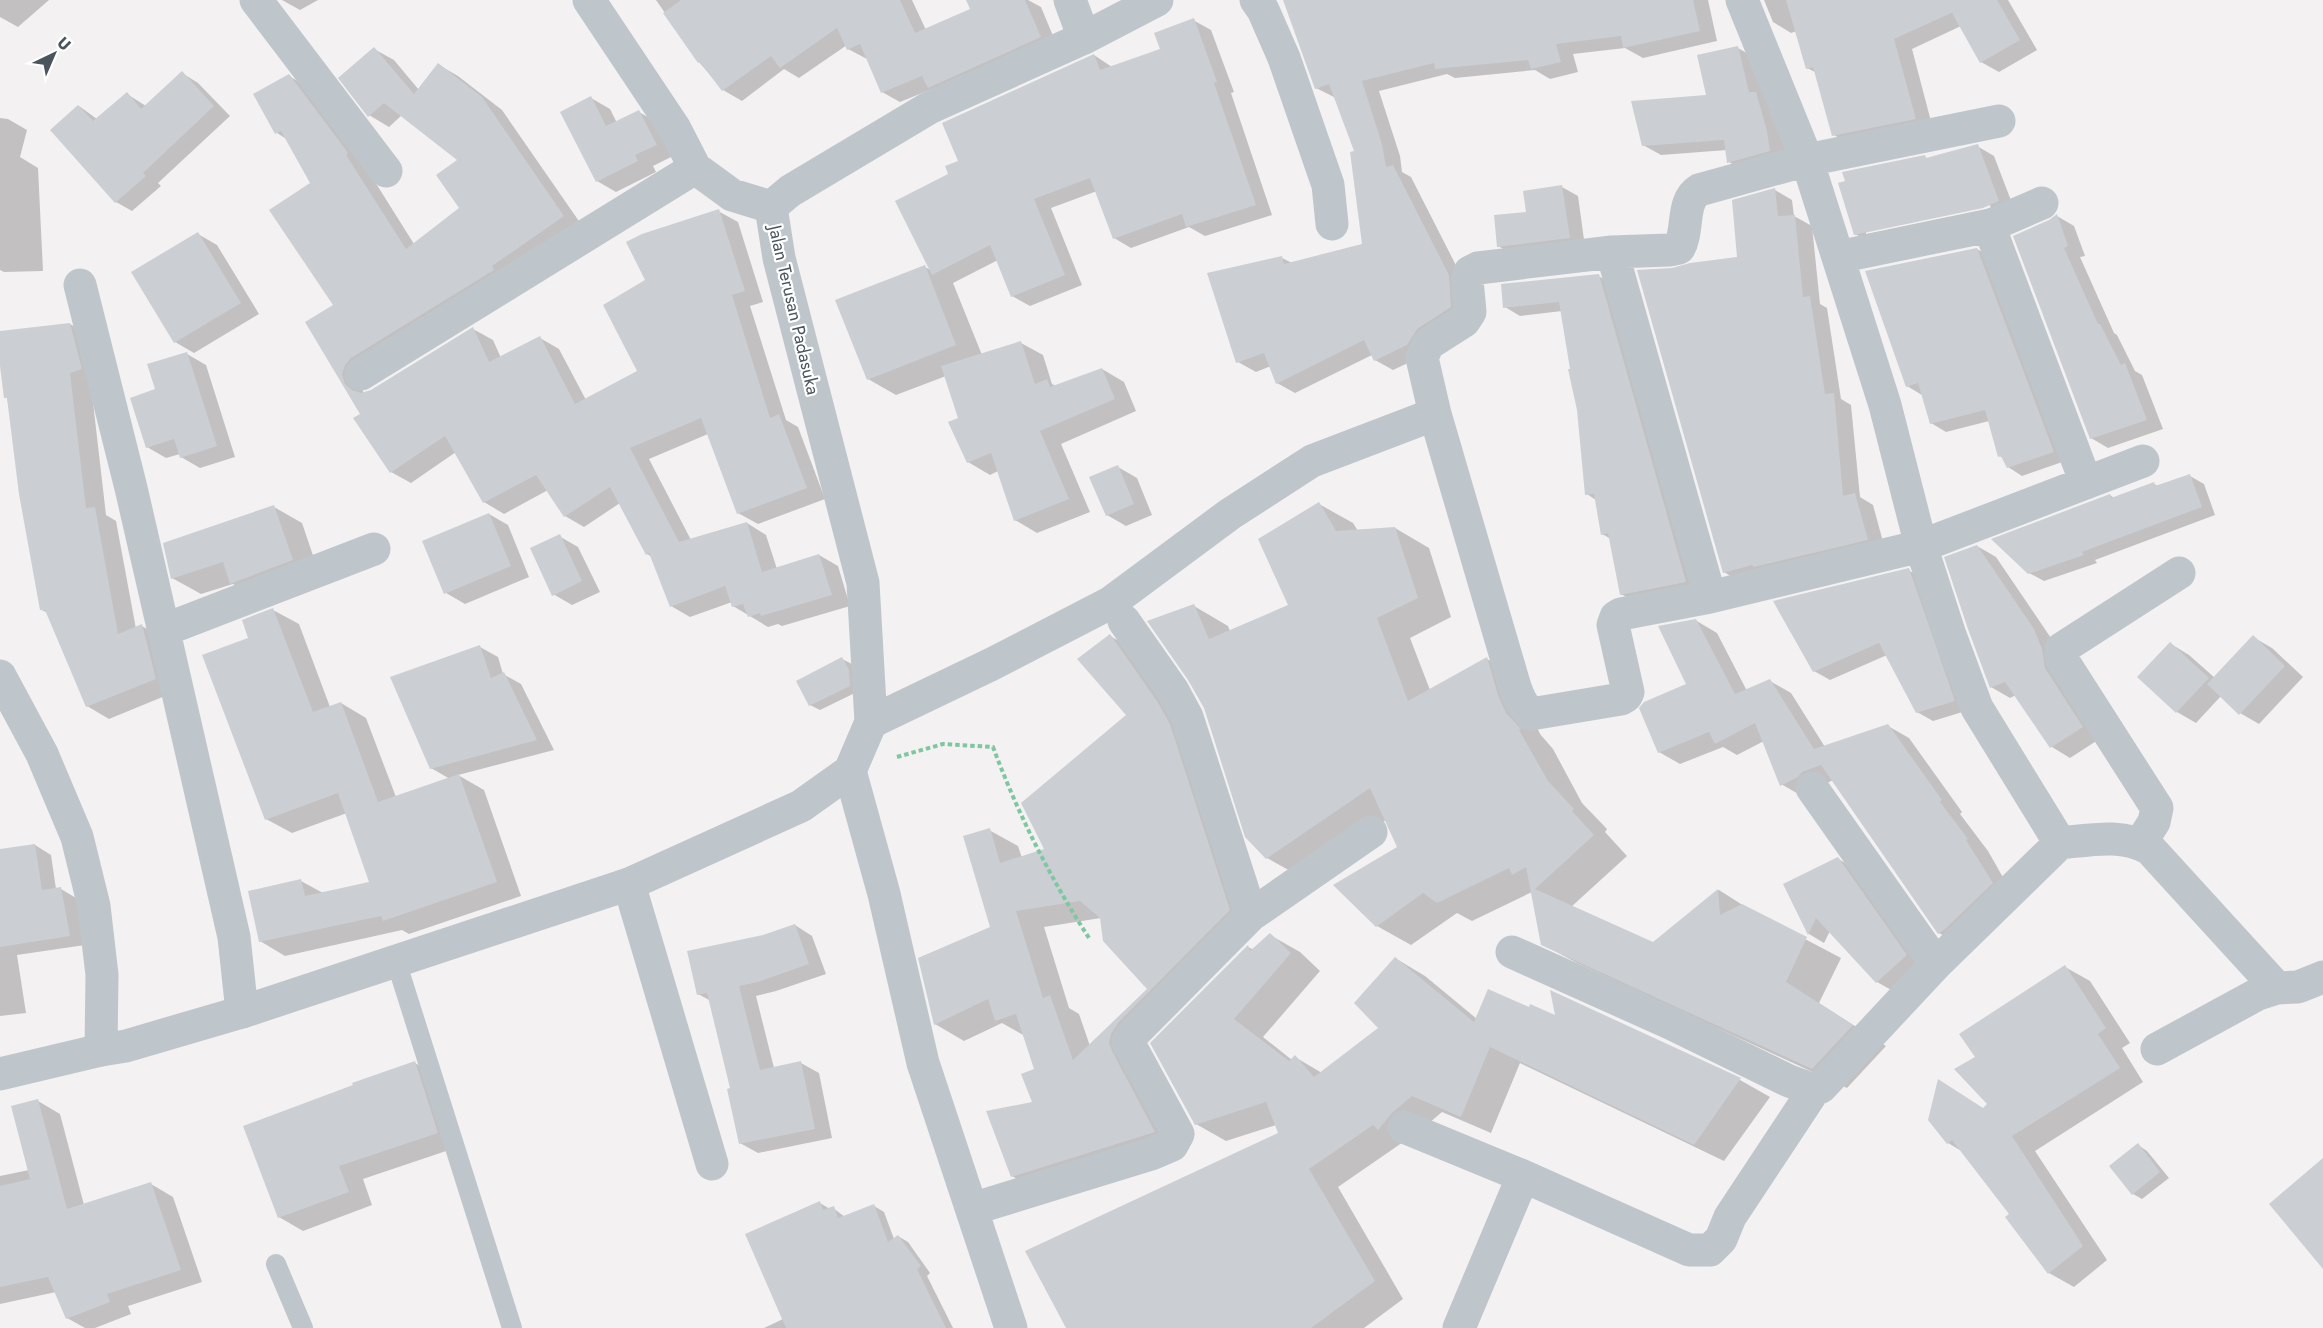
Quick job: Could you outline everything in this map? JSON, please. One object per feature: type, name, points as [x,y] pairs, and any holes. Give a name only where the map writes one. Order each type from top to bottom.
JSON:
[{"type":"street","points":[[256,0],[386,171]]},
{"type":"street","points":[[589,0],[675,129],[695,168],[732,195],[771,207]]},
{"type":"street","points":[[1070,0],[1084,38]]},
{"type":"street","name":"Jalan Terusan Padasuka","points":[[850,771],[871,722],[863,583],[779,258],[771,207],[790,191],[929,108],[1084,38],[1157,0]]},
{"type":"street","points":[[1256,0],[1263,10],[1284,58],[1328,185],[1332,224]]},
{"type":"street","points":[[1742,0],[1807,160],[1885,405],[1921,546],[1977,708],[2060,843]]},
{"type":"street","points":[[1999,121],[1807,160],[1699,190],[1693,194],[1689,202],[1685,237],[1679,248],[1612,252],[1478,268],[1470,272],[1467,280],[1470,312],[1464,321],[1428,344],[1422,358],[1436,414],[1520,699],[1524,708],[1531,714],[1621,699],[1626,696],[1628,692],[1613,625],[1621,614],[1710,597],[1921,546],[2143,460]]},
{"type":"street","points":[[361,374],[695,168]]},
{"type":"street","points":[[1838,257],[1989,226],[2042,202]]},
{"type":"street","points":[[1989,226],[2086,483]]},
{"type":"street","points":[[1612,252],[1710,597]]},
{"type":"street","points":[[80,285],[164,630],[234,937],[242,1012]]},
{"type":"street","points":[[871,722],[992,664],[1110,603],[1230,514],[1312,461],[1436,414]]},
{"type":"street","points":[[164,630],[374,549]]},
{"type":"street","points":[[2140,844],[2154,822],[2157,808],[2061,658],[2061,649],[2179,573]]},
{"type":"street","points":[[1124,621],[1173,691],[1187,717],[1251,915]]},
{"type":"street","points":[[0,676],[42,754],[77,837],[94,906],[102,975],[101,1050]]},
{"type":"street","points":[[0,1074],[126,1046],[242,1012],[629,884],[801,807],[850,771],[884,894],[923,1063],[1011,1328]]},
{"type":"street","points":[[1812,788],[1936,964]]},
{"type":"street","points":[[972,1209],[1151,1154],[1172,1145],[1178,1134],[1128,1042],[1131,1036],[1251,915],[1371,832]]},
{"type":"street","points":[[1404,1127],[1523,1176],[1689,1250],[1710,1250],[1721,1239],[1730,1217],[1814,1090],[1821,1087],[1936,964],[2060,843],[2109,838],[2140,844],[2150,849],[2277,988]]},
{"type":"street","points":[[629,884],[712,1164]]},
{"type":"street","points":[[1512,952],[1670,1023],[1789,1081],[1814,1090]]},
{"type":"street","points":[[2157,1049],[2258,994],[2277,988],[2298,987],[2323,977]]},
{"type":"street","points":[[1459,1328],[1523,1176]]},
{"type":"lane","points":[[396,961],[512,1328]]},
{"type":"lane","points":[[276,1264],[303,1328]]},
{"type":"path","points":[[850,771],[943,744],[993,747],[1012,799],[1028,826],[1058,890],[1089,938]]},
{"type":"building","points":[[681,0],[900,0],[915,33],[970,9],[966,0],[1025,0],[1041,37],[928,88],[922,76],[881,93],[860,44],[847,50],[837,28],[780,68],[771,56],[722,91],[700,62],[698,63],[663,13]]},
{"type":"building","points":[[1283,0],[1693,0],[1700,31],[1623,48],[1621,36],[1556,44],[1561,62],[1531,69],[1528,60],[1435,69],[1434,63],[1362,81],[1382,144],[1386,167],[1393,165],[1449,275],[1451,307],[1417,329],[1407,345],[1374,361],[1364,340],[1276,384],[1264,353],[1236,363],[1207,273],[1282,256],[1284,264],[1362,244],[1350,152],[1354,151],[1329,84],[1315,89]]},
{"type":"building","points":[[1786,0],[1997,0],[2020,40],[1980,63],[1952,13],[1960,9],[1894,39],[1916,119],[1832,136],[1813,67],[1806,69]]},
{"type":"building","points":[[1194,18],[1256,205],[1186,227],[1182,214],[1113,239],[1090,178],[1034,199],[1065,275],[1011,297],[990,245],[932,275],[895,201],[948,174],[945,166],[958,161],[942,123],[1094,54],[1100,70],[1160,49],[1154,33]]},
{"type":"building","points":[[1738,46],[1749,92],[1756,92],[1770,151],[1727,163],[1724,140],[1642,146],[1631,101],[1706,95],[1697,55]]},
{"type":"building","points":[[374,47],[414,94],[438,63],[482,97],[564,216],[492,266],[494,270],[351,358],[342,374],[345,384],[361,393],[371,390],[473,327],[489,362],[540,336],[575,404],[637,371],[603,305],[645,280],[626,242],[642,234],[719,209],[745,291],[732,295],[770,418],[779,414],[807,488],[737,514],[701,418],[630,448],[679,542],[747,522],[762,572],[819,554],[832,595],[761,616],[760,613],[748,617],[743,604],[732,607],[725,586],[670,607],[649,553],[646,555],[610,487],[564,517],[536,475],[483,503],[445,436],[390,473],[353,418],[360,414],[305,322],[333,305],[269,210],[310,183],[281,131],[275,134],[253,94],[289,74],[346,150],[348,154],[346,155],[406,249],[459,208],[436,175],[457,160],[384,103],[368,117],[338,78]]},
{"type":"building","points":[[182,71],[214,106],[143,173],[146,176],[115,203],[50,130],[78,105],[93,121],[127,92],[141,109]]},
{"type":"building","points":[[591,96],[606,126],[639,110],[657,145],[635,155],[638,161],[596,182],[560,112]]},
{"type":"building","points":[[1978,144],[1999,201],[1983,208],[1854,235],[1838,183],[1845,181],[1842,172],[1925,155],[1926,158]]},
{"type":"building","points":[[1562,185],[1570,238],[1497,247],[1494,215],[1526,212],[1523,191]]},
{"type":"building","points":[[1775,188],[1778,216],[1795,215],[1803,297],[1810,296],[1825,394],[1834,393],[1843,496],[1855,493],[1868,540],[1723,573],[1637,270],[1672,268],[1690,263],[1737,257],[1732,200]]},
{"type":"building","points":[[2057,214],[2068,246],[2064,248],[2098,324],[2121,365],[2125,363],[2147,420],[2090,439],[2013,236]]},
{"type":"building","points":[[198,232],[241,303],[174,343],[131,272]]},
{"type":"building","points":[[1977,248],[2054,452],[2007,468],[2001,456],[1998,457],[1985,410],[1930,424],[1918,383],[1906,387],[1865,271]]},
{"type":"building","points":[[925,265],[956,345],[867,380],[835,300]]},
{"type":"building","points":[[1599,274],[1686,582],[1620,595],[1608,533],[1601,535],[1594,494],[1585,495],[1577,410],[1568,369],[1570,369],[1559,302],[1503,308],[1501,284]]},
{"type":"building","points":[[70,323],[82,369],[70,373],[86,508],[95,507],[118,634],[142,624],[156,679],[86,707],[45,610],[40,610],[19,494],[7,398],[4,398],[0,366],[0,331]]},
{"type":"building","points":[[1021,341],[1035,384],[1047,379],[1050,387],[1102,368],[1115,399],[1040,431],[1069,499],[1014,521],[991,453],[967,463],[948,422],[958,418],[941,366]]},
{"type":"building","points":[[187,352],[217,446],[180,458],[174,439],[146,448],[130,398],[155,389],[147,364]]},
{"type":"building","points":[[1118,465],[1134,504],[1106,516],[1089,477]]},
{"type":"building","points":[[2190,474],[2202,507],[2082,552],[2084,555],[2028,574],[1991,539],[2110,494],[2111,498],[2154,482],[2155,486]]},
{"type":"building","points":[[1319,502],[1336,531],[1395,527],[1418,598],[1377,618],[1408,701],[1487,657],[1506,713],[1521,729],[1519,730],[1548,781],[1594,835],[1535,889],[1653,942],[1718,889],[1720,915],[1742,904],[1807,937],[1786,982],[1853,1025],[1812,1069],[1541,945],[1526,867],[1512,875],[1509,868],[1437,903],[1423,893],[1376,927],[1333,885],[1397,847],[1370,788],[1266,859],[1245,837],[1204,708],[1188,680],[1147,621],[1194,604],[1209,639],[1288,605],[1258,539]]},
{"type":"building","points":[[274,505],[293,560],[230,584],[223,562],[171,579],[163,543]]},
{"type":"building","points":[[489,513],[511,566],[444,594],[422,541]]},
{"type":"building","points":[[560,534],[582,581],[552,596],[530,548]]},
{"type":"building","points":[[1977,545],[2034,629],[2042,649],[2045,668],[2083,727],[2050,748],[2005,682],[1990,688],[1968,629],[1944,557]]},
{"type":"building","points":[[1909,568],[1955,701],[1916,713],[1879,643],[1813,672],[1773,601]]},
{"type":"building","points":[[273,608],[313,712],[341,702],[378,802],[459,774],[497,882],[383,921],[381,916],[259,942],[248,891],[301,879],[305,896],[369,882],[338,793],[265,820],[202,655],[248,638],[242,620]]},
{"type":"building","points":[[1696,619],[1735,694],[1770,679],[1814,749],[1888,724],[1942,800],[1940,802],[1968,839],[1966,840],[1993,883],[1945,929],[1938,934],[1821,765],[1802,772],[1798,777],[1780,786],[1755,723],[1715,744],[1709,732],[1658,753],[1639,708],[1644,702],[1686,684],[1658,626]]},
{"type":"building","points":[[1110,634],[1157,701],[1170,724],[1230,910],[1118,1023],[1111,1034],[1109,1043],[1112,1051],[1155,1132],[1011,1177],[986,1111],[1032,1102],[1021,1074],[1034,1069],[1016,1014],[995,1021],[988,999],[934,1025],[918,958],[990,927],[963,836],[990,828],[1000,863],[1044,849],[1021,803],[1126,715],[1077,659]],"holes":[[[1080,901],[1100,918],[1103,941],[1147,989],[1073,1060],[1050,995],[1043,998],[1016,911]]]},
{"type":"building","points":[[2253,635],[2285,666],[2239,715],[2207,684]]},
{"type":"building","points":[[2170,642],[2209,678],[2176,713],[2137,677]]},
{"type":"building","points":[[480,645],[491,678],[504,672],[537,740],[430,769],[390,677]]},
{"type":"building","points":[[842,657],[849,670],[850,686],[809,706],[796,681]]},
{"type":"building","points":[[35,844],[42,890],[61,887],[70,936],[0,947],[0,849]]},
{"type":"building","points":[[1838,857],[1907,955],[1876,983],[1816,918],[1808,935],[1783,884]]},
{"type":"building","points":[[795,924],[809,964],[758,982],[739,986],[760,1070],[801,1061],[815,1129],[739,1144],[727,1089],[730,1088],[707,993],[697,995],[687,951],[763,935]]},
{"type":"building","points":[[1270,933],[1291,953],[1234,1019],[1289,1061],[1295,1055],[1314,1077],[1378,1028],[1354,1003],[1395,957],[1474,1022],[1488,989],[1529,1007],[1530,1004],[1555,1015],[1550,990],[1741,1078],[1694,1145],[1490,1047],[1461,1117],[1412,1096],[1392,1113],[1378,1130],[1373,1125],[1309,1169],[1375,1281],[1311,1328],[1066,1328],[1025,1251],[1278,1133],[1266,1102],[1195,1125],[1150,1043],[1248,945],[1250,951]]},
{"type":"building","points":[[2065,965],[2106,1028],[2098,1034],[2120,1068],[2012,1136],[2083,1246],[2048,1274],[2005,1217],[2009,1214],[1952,1140],[1947,1144],[1928,1120],[1938,1079],[1983,1108],[1987,1104],[1954,1069],[1975,1057],[1959,1034]]},
{"type":"building","points":[[415,1061],[438,1133],[339,1166],[349,1192],[278,1218],[243,1126]]},
{"type":"building","points":[[38,1099],[67,1209],[151,1182],[181,1270],[107,1294],[110,1302],[66,1319],[48,1277],[0,1287],[0,1186],[30,1179],[11,1106]]},
{"type":"building","points":[[2138,1143],[2160,1172],[2132,1195],[2109,1166]]},
{"type":"building","points":[[2323,1158],[2323,1269],[2269,1204]]},
{"type":"building","points":[[820,1201],[823,1210],[834,1206],[838,1218],[874,1204],[888,1242],[898,1235],[921,1266],[917,1269],[946,1328],[786,1328],[745,1234]]}]
